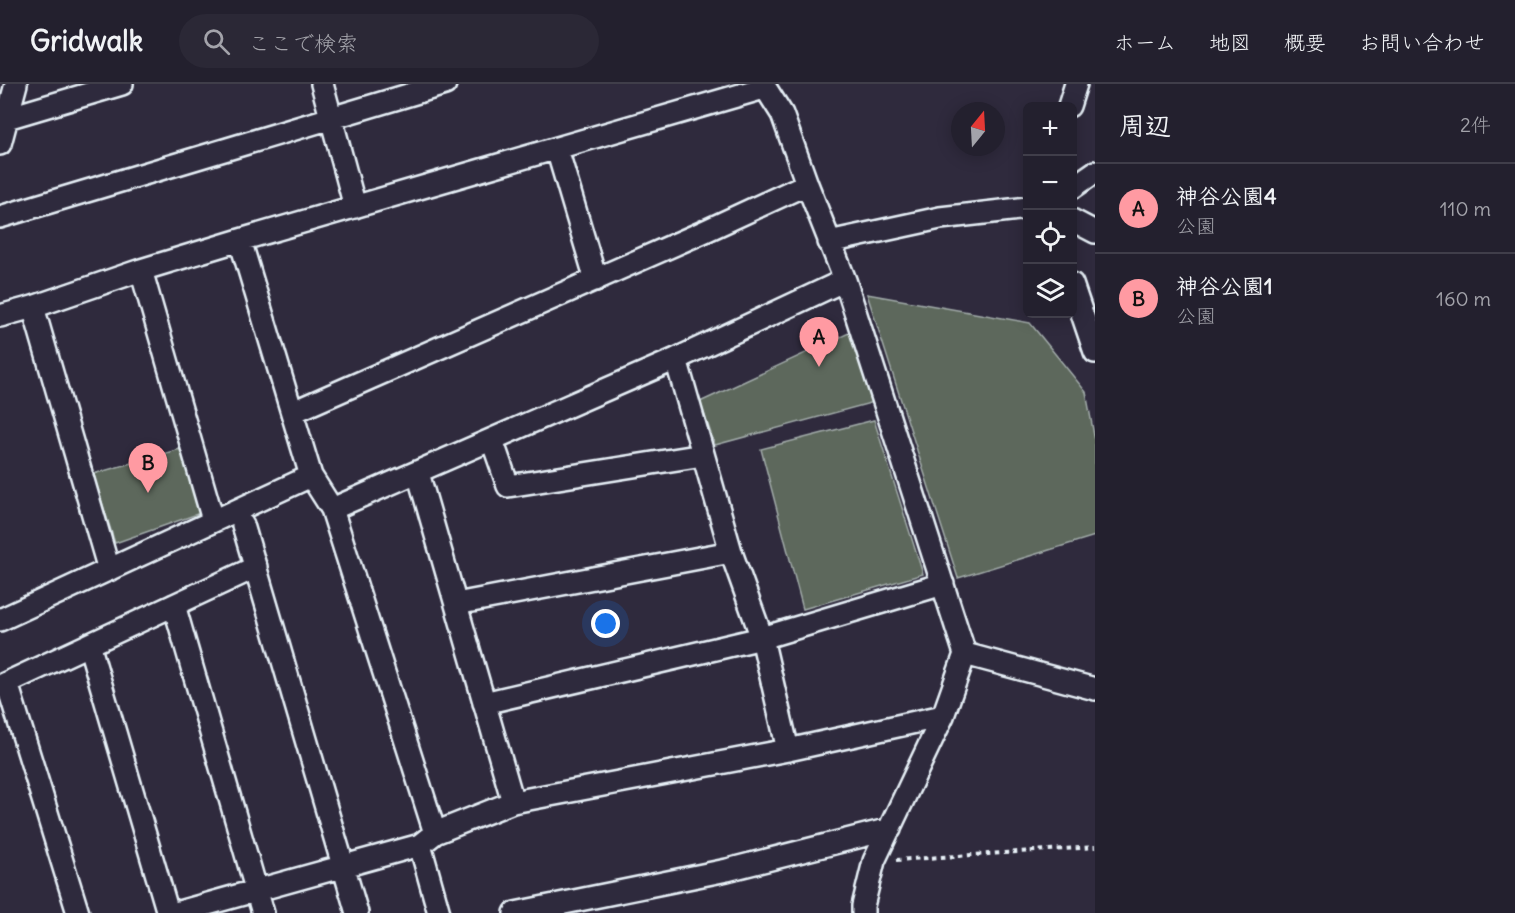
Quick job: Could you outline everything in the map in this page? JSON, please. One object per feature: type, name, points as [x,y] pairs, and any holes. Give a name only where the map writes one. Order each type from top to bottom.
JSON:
[{"type":"street","points":[[0,144],[16,84]]},
{"type":"street","points":[[7,118],[122,84]]},
{"type":"street","points":[[322,84],[355,207]]},
{"type":"street","points":[[0,217],[445,84]]},
{"type":"street","points":[[1070,102],[1076,84]]},
{"type":"street","points":[[0,316],[33,308],[141,270],[240,240],[557,149],[764,86],[782,114],[845,280],[965,654],[943,716],[874,861],[863,913]]},
{"type":"street","points":[[557,149],[596,280]]},
{"type":"street","points":[[1077,185],[1095,172]]},
{"type":"street","points":[[293,412],[596,280],[807,184]]},
{"type":"street","points":[[829,242],[940,218],[1023,209]]},
{"type":"street","points":[[1077,223],[1095,232]]},
{"type":"street","points":[[240,240],[311,476],[332,509],[428,839],[439,913]]},
{"type":"street","points":[[141,270],[213,520]]},
{"type":"street","points":[[332,509],[676,359],[845,280]]},
{"type":"street","points":[[1077,299],[1095,352]]},
{"type":"street","points":[[33,308],[109,570]]},
{"type":"street","points":[[676,359],[731,552],[762,638],[788,750]]},
{"type":"street","points":[[492,440],[508,486],[703,455]]},
{"type":"street","points":[[418,473],[513,802]]},
{"type":"street","points":[[0,620],[311,476]]},
{"type":"street","points":[[243,525],[357,913]]},
{"type":"street","points":[[456,604],[731,552]]},
{"type":"street","points":[[78,913],[4,684],[256,567]]},
{"type":"street","points":[[484,703],[762,638],[943,584]]},
{"type":"street","points":[[174,605],[263,913]]},
{"type":"street","points":[[89,644],[168,913]]},
{"type":"street","points":[[965,654],[1095,689]]},
{"type":"street","points":[[175,913],[344,866],[428,839],[513,802],[788,750],[943,716]]},
{"type":"street","points":[[515,913],[568,908],[890,829]]},
{"type":"path","points":[[874,861],[1095,847]]},
{"type":"green space","points":[[867,294],[1030,323],[1086,392],[1095,441],[1095,536],[958,578]]},
{"type":"green space","points":[[851,332],[874,402],[715,445],[700,402]]},
{"type":"green space","points":[[874,420],[923,574],[803,609],[761,449]]},
{"type":"green space","points":[[184,448],[203,512],[115,543],[93,474]]},
{"type":"place","name":"神谷公園4","points":[[819,367]]},
{"type":"place","name":"神谷公園1","points":[[148,493]]}]
